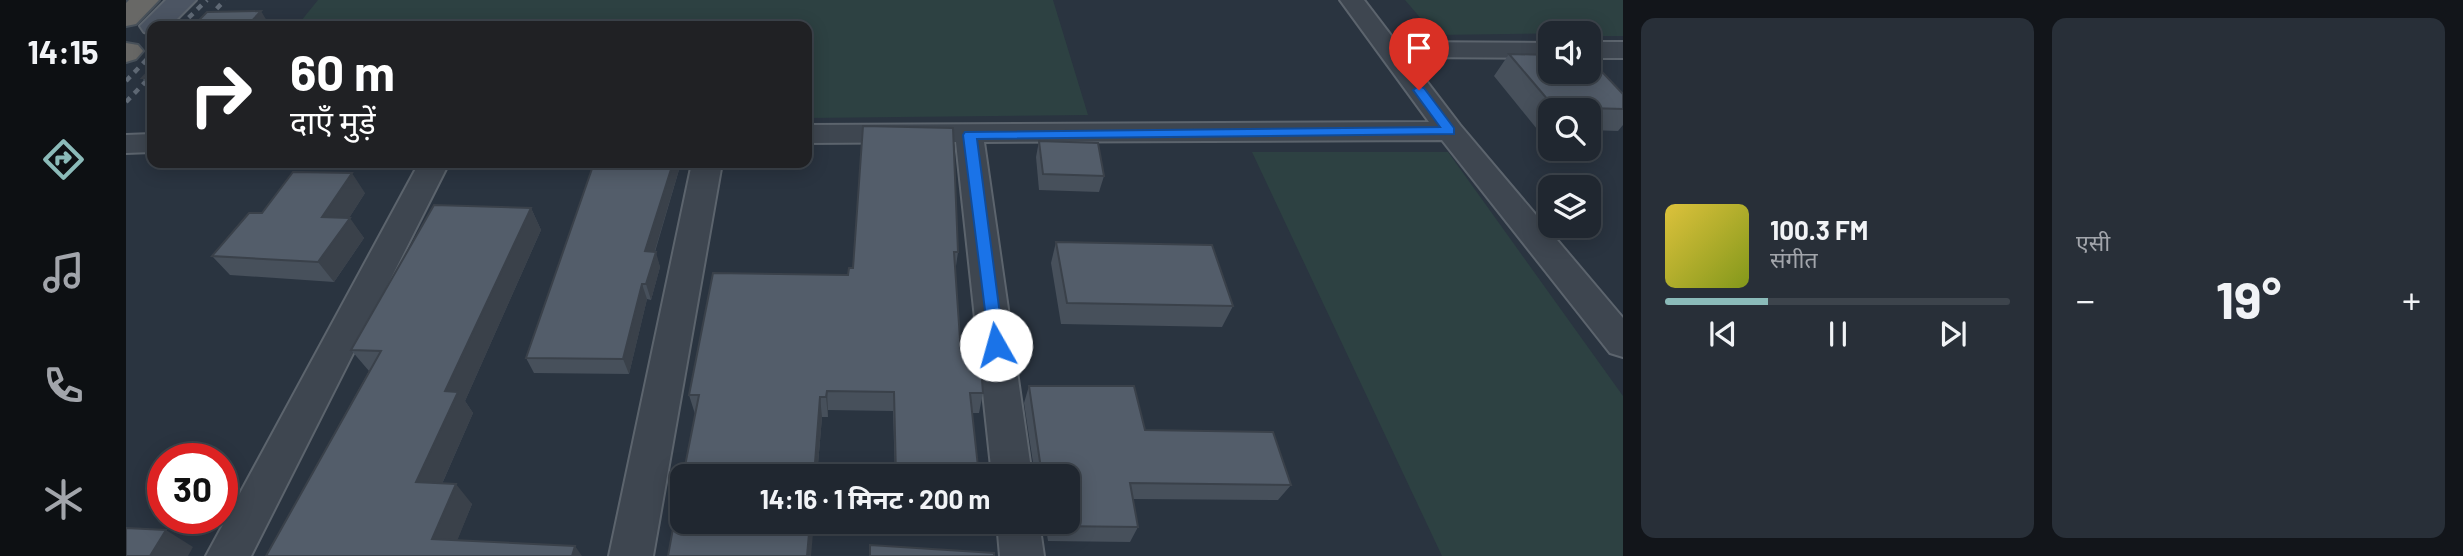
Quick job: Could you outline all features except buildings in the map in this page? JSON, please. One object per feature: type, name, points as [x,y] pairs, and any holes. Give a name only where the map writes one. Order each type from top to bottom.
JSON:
[{"type":"highway","points":[[126,18],[145,0]]},
{"type":"main road","points":[[159,21],[182,0]]},
{"type":"main road","points":[[127,52],[147,33]]},
{"type":"street","points":[[1352,0],[1450,131],[1623,343]]},
{"type":"street","points":[[1389,50],[1538,50]]},
{"type":"street","points":[[1601,50],[1623,50]]},
{"type":"street","points":[[812,134],[1450,131]]},
{"type":"street","points":[[970,135],[1011,464]]},
{"type":"street","points":[[126,144],[147,142]]},
{"type":"street","points":[[228,556],[431,168]]},
{"type":"street","points":[[631,556],[705,168]]},
{"type":"street","points":[[1019,534],[1022,556]]},
{"type":"green space","points":[[318,0],[1053,0],[1088,115],[812,118],[812,21],[301,21]]},
{"type":"green space","points":[[1405,0],[1623,0],[1623,36],[1601,36],[1601,21],[1538,21],[1538,34],[1435,35]]},
{"type":"green space","points":[[1252,152],[1448,152],[1623,396],[1623,556],[1442,556]]},
{"type":"railway","points":[[185,21],[207,0]]},
{"type":"railway","points":[[205,21],[225,0]]},
{"type":"railway","points":[[126,81],[147,59]]},
{"type":"railway","points":[[126,102],[147,80]]},
{"type":"route","points":[[996,345],[970,135],[1450,131],[1419,90]]}]
